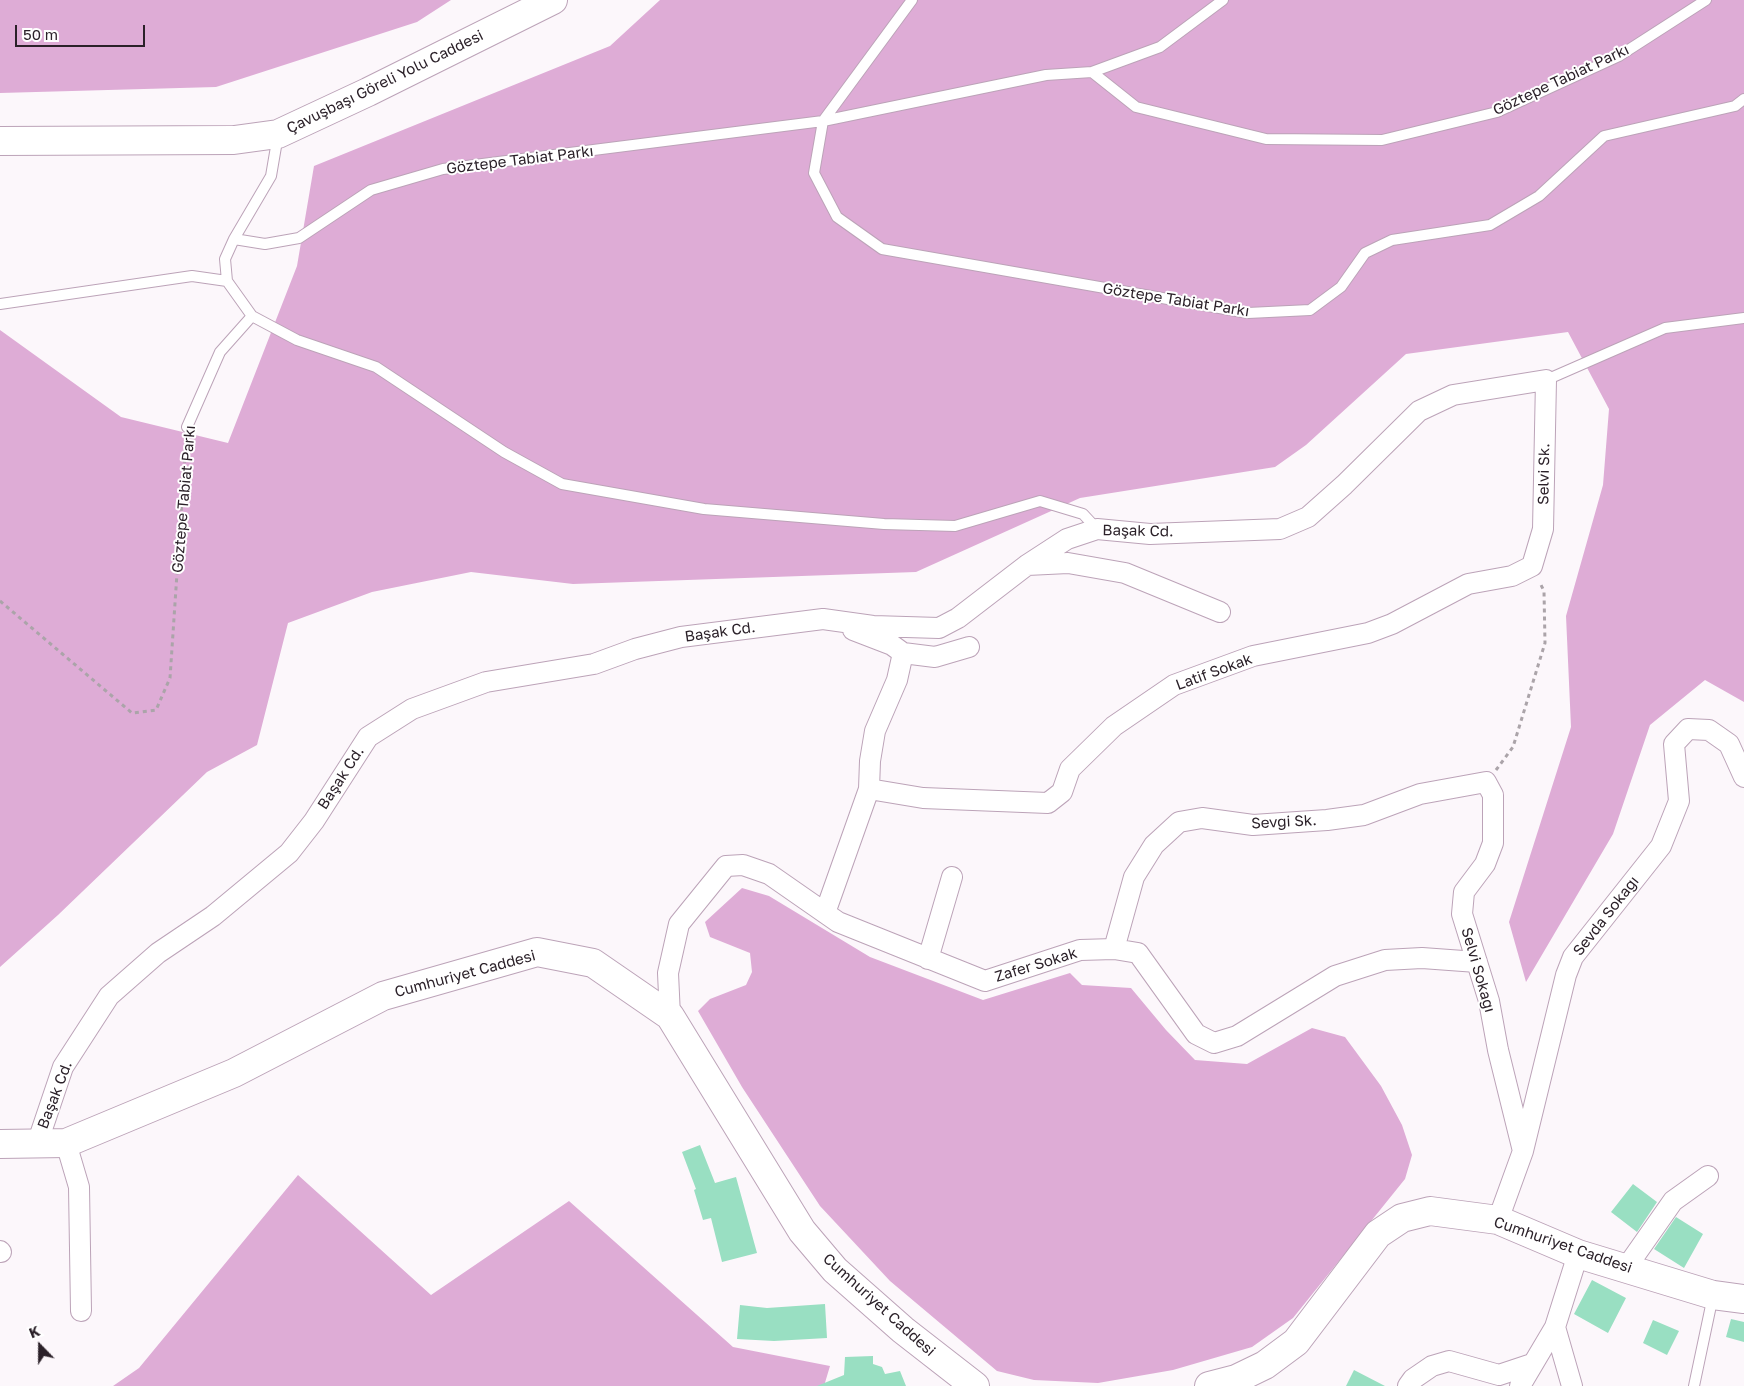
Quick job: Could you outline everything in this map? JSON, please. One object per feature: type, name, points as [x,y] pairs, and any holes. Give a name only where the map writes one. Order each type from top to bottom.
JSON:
[{"type":"main road","name":"Çavuşbaşı Göreli Yolu Caddesi","points":[[0,141],[234,140],[278,134],[368,92],[553,0]]},
{"type":"main road","name":"Cumhuriyet Caddesi","points":[[0,1144],[66,1143],[234,1073],[382,996],[537,952],[592,963],[670,1016],[802,1231],[835,1270],[964,1382]]},
{"type":"main road","name":"Cumhuriyet Caddesi","points":[[1209,1386],[1236,1380],[1265,1364],[1296,1342],[1378,1234],[1402,1218],[1430,1212],[1498,1220],[1578,1254],[1713,1295],[1744,1299]]},
{"type":"street","name":"Başak Cd.","points":[[37,1144],[63,1067],[109,996],[158,953],[213,916],[289,853],[314,820],[368,737],[412,709],[486,682],[594,664],[634,649],[681,637],[823,619],[873,626],[939,628],[958,618],[1027,565],[1067,539],[1097,530],[1150,534],[1280,529],[1308,517],[1419,412],[1453,395],[1546,380]]},
{"type":"street","name":"Selvi Sk.","points":[[1532,566],[1543,529],[1546,380]]},
{"type":"street","points":[[1027,565],[1068,563],[1125,573],[1220,612]]},
{"type":"street","name":"Latif Sokak","points":[[869,789],[923,798],[1048,803],[1062,792],[1070,769],[1114,726],[1174,685],[1253,656],[1368,633],[1392,624],[1443,595],[1468,584],[1512,576],[1532,566]]},
{"type":"street","points":[[823,619],[892,646],[904,653],[935,658],[969,647]]},
{"type":"street","points":[[826,913],[869,789],[870,761],[875,731],[897,680],[904,653]]},
{"type":"street","name":"Sevda Sokağı","points":[[1498,1220],[1523,1151],[1566,975],[1573,958],[1661,846],[1679,801],[1674,744],[1688,729],[1709,730],[1729,744],[1744,777]]},
{"type":"street","name":"Sevgi Sk.","points":[[1114,949],[1134,877],[1154,845],[1179,822],[1202,818],[1253,825],[1327,820],[1364,815],[1420,794],[1490,789]]},
{"type":"street","name":"Selvi Sokağı","points":[[1490,789],[1493,843],[1485,864],[1464,892],[1462,914],[1489,1001],[1498,1050],[1523,1151]]},
{"type":"street","name":"Zafer Sokak","points":[[670,1016],[668,973],[680,924],[726,866],[743,865],[769,874],[838,922],[985,981],[1080,950],[1114,949],[1138,953],[1196,1034],[1214,1043],[1237,1036],[1335,976],[1385,960],[1422,958],[1477,962]]},
{"type":"street","points":[[928,959],[952,877]]},
{"type":"street","points":[[66,1143],[79,1187],[81,1311]]},
{"type":"street","points":[[1626,1268],[1673,1201],[1708,1176]]},
{"type":"street","points":[[1520,1386],[1555,1327],[1578,1254]]},
{"type":"street","points":[[1555,1327],[1572,1386]]},
{"type":"street","points":[[1408,1386],[1413,1379],[1432,1366],[1449,1361],[1499,1375],[1532,1364]]},
{"type":"lane","name":"Göztepe Tabiat Parkı","points":[[912,0],[823,121],[814,173],[837,217],[882,249],[1248,313],[1310,310],[1342,287],[1365,252],[1392,240],[1490,225],[1539,196],[1604,136],[1735,106],[1744,99]]},
{"type":"lane","name":"Göztepe Tabiat Parkı","points":[[234,239],[265,244],[299,238],[371,190],[443,169],[823,121],[1046,75],[1092,72],[1160,47],[1224,0]]},
{"type":"lane","name":"Göztepe Tabiat Parkı","points":[[1092,72],[1136,107],[1266,139],[1382,140],[1497,112],[1620,56],[1706,0]]},
{"type":"lane","points":[[278,134],[271,176],[234,239],[225,259],[227,281],[252,316],[297,340],[376,367],[504,452],[562,484],[704,509],[884,524],[955,526],[1040,501],[1083,514],[1097,530]]},
{"type":"lane","points":[[0,304],[192,276],[227,281]]},
{"type":"lane","name":"Göztepe Tabiat Parkı","points":[[187,427],[220,352],[252,316]]},
{"type":"lane","points":[[1546,380],[1665,328],[1744,318]]},
{"type":"lane","points":[[1694,1386],[1713,1295]]},
{"type":"path","name":"Göztepe Tabiat Parkı","points":[[0,601],[132,713],[156,710],[170,678],[187,427]]},
{"type":"path","points":[[1490,789],[1514,747],[1545,643],[1544,591],[1532,566]]},
{"type":"shaded area","points":[[0,0],[451,0],[417,22],[216,87],[0,93]]},
{"type":"shaded area","points":[[660,0],[1744,0],[1744,702],[1705,680],[1650,725],[1613,834],[1526,982],[1509,922],[1571,727],[1566,616],[1603,485],[1609,409],[1568,332],[1406,354],[1306,445],[1275,467],[1080,498],[916,572],[573,584],[471,572],[372,592],[288,623],[257,745],[207,772],[58,915],[0,967],[0,330],[121,417],[228,443],[297,266],[314,166],[610,46]]},
{"type":"shaded area","points":[[742,888],[769,896],[870,957],[983,1000],[1070,973],[1082,985],[1131,988],[1166,1030],[1195,1060],[1247,1064],[1312,1028],[1345,1037],[1381,1086],[1402,1125],[1412,1155],[1405,1179],[1293,1318],[1252,1347],[1173,1370],[1098,1383],[1034,1380],[997,1371],[890,1281],[820,1206],[742,1087],[698,1011],[710,999],[746,985],[752,972],[750,953],[710,937],[705,922]]},
{"type":"shaded area","points":[[298,1175],[431,1295],[569,1201],[733,1347],[830,1366],[824,1386],[113,1386],[139,1368]]},
{"type":"building","points":[[700,1145],[715,1183],[736,1177],[757,1253],[722,1262],[711,1218],[703,1220],[694,1190],[696,1189],[682,1152]]},
{"type":"building","points":[[1633,1184],[1657,1202],[1637,1232],[1611,1212]]},
{"type":"building","points":[[1676,1217],[1703,1234],[1684,1268],[1654,1249]]},
{"type":"building","points":[[1592,1280],[1626,1298],[1608,1333],[1574,1314]]},
{"type":"building","points":[[825,1304],[827,1338],[774,1341],[737,1339],[740,1305],[767,1308]]},
{"type":"building","points":[[1731,1319],[1744,1322],[1744,1342],[1726,1337]]},
{"type":"building","points":[[1653,1320],[1679,1331],[1667,1355],[1643,1343]]},
{"type":"building","points":[[873,1356],[873,1364],[882,1367],[885,1374],[900,1371],[906,1386],[817,1386],[844,1375],[845,1357]]},
{"type":"building","points":[[1354,1370],[1385,1386],[1346,1386]]}]
